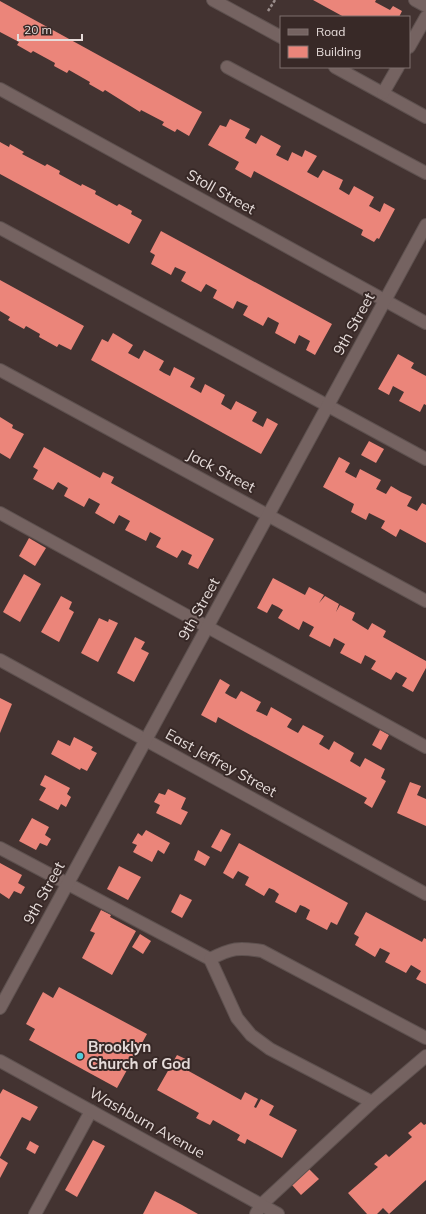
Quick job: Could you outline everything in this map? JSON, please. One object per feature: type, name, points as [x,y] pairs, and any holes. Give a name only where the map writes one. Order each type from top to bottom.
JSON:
[{"type":"street","points":[[213,0],[280,36]]},
{"type":"street","points":[[415,0],[426,6]]},
{"type":"street","points":[[410,45],[426,16]]},
{"type":"street","points":[[227,67],[426,173]]},
{"type":"street","points":[[338,68],[426,117]]},
{"type":"street","points":[[383,93],[397,68]]},
{"type":"street","name":"Stoll Street","points":[[0,89],[426,323]]},
{"type":"street","name":"9th Street","points":[[0,1008],[426,225]]},
{"type":"street","points":[[0,228],[426,459]]},
{"type":"street","name":"Jack Street","points":[[0,370],[426,601]]},
{"type":"street","points":[[0,513],[426,747]]},
{"type":"street","name":"East Jeffrey Street","points":[[0,660],[426,894]]},
{"type":"street","points":[[0,848],[210,959],[237,1018],[251,1035],[270,1049],[372,1102]]},
{"type":"street","points":[[210,959],[228,950],[244,948],[262,951],[426,1038]]},
{"type":"street","points":[[259,1210],[372,1102],[426,1056]]},
{"type":"street","name":"Washburn Avenue","points":[[0,1061],[91,1111],[259,1210],[278,1214]]},
{"type":"street","points":[[35,1214],[91,1111]]},
{"type":"building","points":[[313,0],[376,0],[375,2],[390,10],[393,6],[402,11],[400,16],[342,16]]},
{"type":"building","points":[[0,1],[202,112],[189,136],[177,129],[175,132],[162,125],[164,122],[141,110],[140,112],[105,90],[103,92],[89,84],[90,82],[69,70],[67,73],[54,66],[55,63],[33,51],[31,53],[17,45],[19,42],[0,32]]},
{"type":"building","points":[[230,119],[250,129],[245,138],[256,144],[261,135],[281,146],[276,155],[288,161],[292,152],[302,157],[305,150],[317,156],[307,172],[318,178],[323,170],[343,180],[339,189],[349,195],[354,186],[374,197],[369,206],[380,212],[384,203],[395,209],[379,239],[377,238],[374,242],[361,235],[363,230],[254,171],[251,178],[235,169],[239,162],[208,145],[220,125],[226,127]]},
{"type":"building","points":[[0,142],[9,147],[10,144],[24,152],[22,154],[45,166],[47,164],[60,171],[59,174],[81,186],[82,184],[96,191],[95,194],[117,206],[119,204],[132,211],[131,214],[142,220],[129,244],[0,174]]},
{"type":"building","points":[[161,231],[332,324],[315,355],[306,350],[310,341],[299,335],[295,344],[275,333],[279,323],[268,317],[263,326],[243,315],[248,306],[237,301],[233,309],[213,298],[217,290],[206,284],[201,292],[181,281],[186,272],[175,267],[171,275],[151,264],[155,255],[150,252]]},
{"type":"building","points":[[0,280],[84,326],[71,350],[59,344],[57,347],[39,337],[40,334],[26,326],[24,329],[8,320],[10,317],[0,311]]},
{"type":"building","points":[[113,333],[133,345],[128,353],[139,359],[144,350],[164,361],[159,370],[164,373],[170,376],[174,367],[195,378],[190,387],[201,393],[205,384],[225,395],[221,404],[231,410],[236,401],[257,412],[252,421],[263,427],[267,418],[278,424],[261,454],[91,360],[102,339],[108,342]]},
{"type":"building","points":[[398,354],[414,363],[411,368],[426,376],[426,405],[424,404],[420,412],[399,401],[404,392],[393,386],[389,395],[378,389]]},
{"type":"building","points":[[0,417],[13,425],[12,428],[24,434],[10,459],[0,453]]},
{"type":"building","points":[[369,441],[384,449],[376,463],[361,455]]},
{"type":"building","points":[[44,447],[100,478],[103,472],[114,477],[111,483],[214,539],[198,569],[188,564],[192,555],[182,550],[177,558],[156,547],[161,538],[150,532],[146,541],[125,530],[130,521],[119,515],[114,524],[95,513],[100,504],[89,498],[84,507],[64,496],[68,488],[58,482],[53,490],[33,479],[38,470],[33,467]]},
{"type":"building","points":[[339,457],[350,463],[345,472],[356,478],[360,469],[381,480],[376,489],[386,494],[391,486],[412,497],[407,506],[417,511],[422,503],[426,505],[426,543],[400,529],[396,537],[381,528],[385,521],[369,513],[366,520],[351,512],[354,504],[323,487]]},
{"type":"building","points":[[29,538],[46,548],[35,566],[19,556]]},
{"type":"building","points":[[24,574],[41,584],[20,622],[3,612]]},
{"type":"building","points":[[273,578],[305,595],[309,587],[324,595],[319,603],[325,596],[339,604],[336,612],[340,605],[355,613],[352,620],[368,630],[372,623],[386,631],[383,637],[426,661],[426,668],[413,692],[402,686],[407,678],[396,672],[391,680],[371,669],[376,661],[365,655],[361,664],[340,653],[345,644],[334,638],[330,647],[309,636],[314,627],[303,621],[299,630],[278,618],[283,610],[278,607],[272,604],[267,613],[257,608]]},
{"type":"building","points":[[61,596],[72,602],[69,609],[74,612],[59,642],[41,632]]},
{"type":"building","points":[[99,618],[108,622],[109,619],[118,623],[98,662],[81,653]]},
{"type":"building","points":[[135,637],[145,642],[141,649],[149,653],[134,682],[117,673]]},
{"type":"building","points":[[220,679],[230,685],[225,693],[230,696],[236,699],[241,691],[261,702],[256,711],[267,716],[271,707],[292,719],[287,727],[298,733],[303,725],[324,736],[319,744],[329,750],[334,741],[354,753],[350,761],[360,767],[365,758],[385,769],[381,778],[386,781],[372,808],[364,803],[367,798],[218,717],[216,723],[201,715]]},
{"type":"building","points":[[0,698],[12,704],[0,733]]},
{"type":"building","points":[[380,730],[389,735],[381,750],[372,745]]},
{"type":"building","points":[[74,737],[93,747],[91,750],[97,753],[87,771],[81,768],[80,770],[51,754],[58,740],[70,746]]},
{"type":"building","points":[[45,775],[70,788],[67,794],[71,797],[66,807],[61,804],[58,810],[39,800],[46,788],[40,785]]},
{"type":"building","points":[[410,782],[421,786],[417,795],[426,799],[426,826],[397,813]]},
{"type":"building","points":[[168,789],[186,798],[181,809],[188,812],[181,825],[156,813],[160,805],[154,802],[159,793],[165,795]]},
{"type":"building","points":[[32,818],[49,827],[45,835],[51,839],[47,846],[40,843],[36,850],[19,841]]},
{"type":"building","points":[[221,829],[231,834],[221,852],[211,847]]},
{"type":"building","points":[[146,830],[170,843],[164,854],[158,850],[152,862],[133,852],[137,845],[132,843],[138,833],[142,836]]},
{"type":"building","points":[[239,843],[348,903],[337,925],[331,922],[327,930],[306,919],[310,910],[305,907],[300,905],[296,913],[275,902],[279,894],[274,890],[269,888],[264,896],[245,885],[249,877],[238,871],[233,879],[223,873]]},
{"type":"building","points":[[198,850],[210,857],[205,866],[194,860]]},
{"type":"building","points":[[0,863],[22,875],[18,883],[25,887],[21,894],[14,891],[9,899],[0,893]]},
{"type":"building","points":[[119,866],[141,877],[128,900],[107,889]]},
{"type":"building","points":[[180,894],[192,900],[182,918],[171,912]]},
{"type":"building","points":[[101,910],[111,915],[110,917],[136,931],[112,975],[82,958],[95,933],[90,931]]},
{"type":"building","points":[[366,912],[422,942],[424,938],[426,939],[426,984],[416,979],[421,971],[411,965],[406,973],[385,962],[390,953],[380,948],[375,957],[355,945],[359,937],[354,934]]},
{"type":"building","points":[[140,934],[151,941],[143,954],[132,947]]},
{"type":"building","points":[[59,987],[147,1034],[117,1088],[29,1040],[35,1029],[26,1024],[43,992],[53,998]]},
{"type":"building","points":[[177,1055],[190,1061],[185,1069],[241,1100],[245,1092],[258,1099],[254,1107],[256,1108],[261,1099],[274,1106],[269,1115],[297,1130],[282,1158],[247,1139],[245,1144],[237,1140],[240,1135],[213,1120],[210,1125],[196,1118],[199,1113],[157,1090]]},
{"type":"building","points":[[3,1089],[38,1107],[30,1121],[22,1117],[0,1157],[0,1094]]},
{"type":"building","points":[[421,1122],[424,1125],[426,1124],[426,1180],[389,1214],[383,1208],[377,1214],[367,1214],[348,1193],[378,1167],[374,1164],[386,1154],[389,1157],[412,1137],[408,1133]]},
{"type":"building","points":[[93,1140],[105,1146],[77,1197],[65,1190]]},
{"type":"building","points":[[30,1141],[39,1146],[35,1154],[26,1149]]},
{"type":"building","points":[[0,1158],[8,1163],[0,1178]]},
{"type":"building","points":[[309,1169],[319,1179],[301,1195],[291,1184]]},
{"type":"building","points":[[155,1191],[182,1205],[198,1214],[143,1214]]},
{"type":"place","name":"Brooklyn Church of God","points":[[80,1056]]}]
